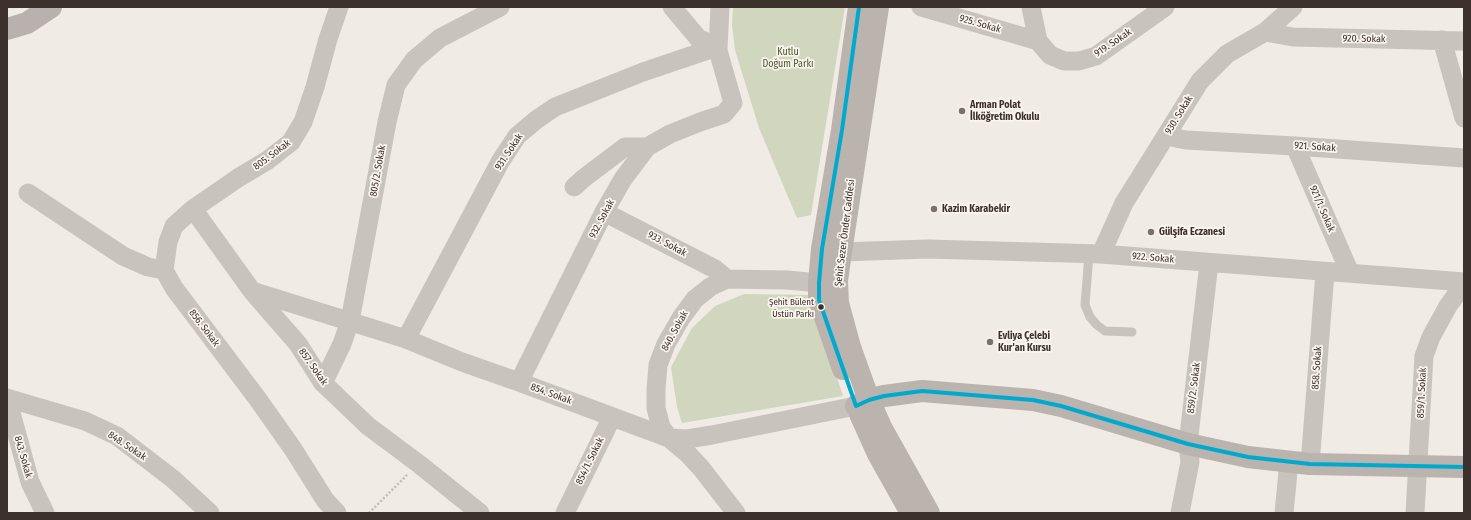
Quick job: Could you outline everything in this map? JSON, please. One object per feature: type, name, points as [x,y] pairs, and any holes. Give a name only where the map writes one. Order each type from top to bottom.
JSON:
[{"type":"main road","points":[[7,29],[27,23],[51,7]]},
{"type":"street","name":"805. Sokak","points":[[164,270],[168,242],[174,226],[193,209],[268,160],[291,142],[303,122],[339,7]]},
{"type":"street","name":"805/2. Sokak","points":[[323,383],[342,344],[350,321],[387,122],[396,85],[414,60],[440,38],[500,7]]},
{"type":"street","points":[[672,7],[698,38],[717,48],[720,7]]},
{"type":"street","name":"Şehit Sezer Önder Caddesi","points":[[859,7],[842,130],[831,251],[837,281],[838,303],[863,403],[878,454],[911,513]]},
{"type":"street","name":"Şehit Sezer Önder Caddesi","points":[[878,7],[831,251],[819,283],[819,300],[863,403],[881,426],[929,513]]},
{"type":"street","name":"925. Sokak","points":[[921,7],[1038,41]]},
{"type":"street","points":[[1031,7],[1038,41]]},
{"type":"street","name":"919. Sokak","points":[[1038,41],[1050,55],[1064,61],[1079,61],[1096,56],[1165,7]]},
{"type":"street","name":"930. Sokak","points":[[1095,254],[1124,203],[1200,81],[1227,54],[1265,32],[1293,7]]},
{"type":"street","name":"920. Sokak","points":[[1265,32],[1293,37],[1464,41]]},
{"type":"street","points":[[1442,40],[1464,118]]},
{"type":"street","name":"932. Sokak","points":[[519,382],[604,212],[624,179],[647,147],[670,134],[724,114],[733,103],[717,48]]},
{"type":"street","name":"931. Sokak","points":[[406,339],[500,162],[517,136],[555,107],[643,72],[717,48]]},
{"type":"street","name":"921. Sokak","points":[[1168,134],[1176,138],[1186,140],[1464,158]]},
{"type":"street","name":"921/1. Sokak","points":[[1295,146],[1350,273]]},
{"type":"street","points":[[574,187],[625,147],[647,147]]},
{"type":"street","points":[[28,193],[123,256],[148,267],[164,270]]},
{"type":"street","name":"857. Sokak","points":[[193,209],[252,291],[298,344],[323,383],[368,426],[419,464],[480,513]]},
{"type":"street","name":"933. Sokak","points":[[604,212],[715,269],[727,279]]},
{"type":"street","name":"922. Sokak","points":[[831,251],[928,249],[1095,254],[1464,283]]},
{"type":"street","name":"859/2. Sokak","points":[[1180,513],[1190,462],[1188,444],[1209,263]]},
{"type":"street","name":"856. Sokak","points":[[164,270],[174,288],[257,398],[293,449],[330,509]]},
{"type":"street","name":"858. Sokak","points":[[1310,464],[1325,272]]},
{"type":"street","name":"840. Sokak","points":[[736,513],[688,454],[669,438],[660,427],[656,408],[658,365],[666,344],[681,318],[695,299],[710,288],[727,279],[787,280],[819,283]]},
{"type":"street","name":"859/1. Sokak","points":[[1415,513],[1424,356],[1448,306],[1464,283]]},
{"type":"street","name":"854. Sokak","points":[[252,291],[406,339],[462,362],[669,438],[687,439],[712,435],[863,403]]},
{"type":"street","points":[[863,403],[884,396],[922,391],[1033,400],[1061,406],[1188,444],[1248,457],[1310,464],[1464,466]]},
{"type":"street","name":"843. Sokak","points":[[7,398],[30,482],[45,513]]},
{"type":"street","name":"848. Sokak","points":[[7,398],[85,421],[117,436],[173,479],[210,513]]},
{"type":"street","name":"854/1. Sokak","points":[[572,511],[612,417]]},
{"type":"street","points":[[1284,513],[1289,462]]},
{"type":"lane","points":[[1095,254],[1085,305],[1090,317],[1105,331],[1132,332]]},
{"type":"path","points":[[369,513],[419,464]]},
{"type":"green space","name":"Kutlu Doğum Parkı","points":[[733,7],[845,7],[811,215],[797,218],[759,128],[735,50],[732,25]]},
{"type":"green space","name":"Şehit Bülent Üstün Parkı","points":[[744,294],[810,295],[843,396],[682,423],[677,407],[671,367],[692,328],[715,306]]},
{"type":"transit line","points":[[859,7],[842,130],[822,249],[819,283],[819,300],[856,406],[869,400],[884,396],[922,391],[1033,400],[1061,406],[1188,444],[1248,457],[1310,464],[1464,467]]},
{"type":"place","name":"Arman Polat İlköğretim Okulu","points":[[962,111]]},
{"type":"place","name":"Kazim Karabekir","points":[[934,209]]},
{"type":"place","name":"Gülşifa Eczanesi","points":[[1151,232]]},
{"type":"place","name":"Şehit Bülent Üstün Parkı","points":[[821,307]]},
{"type":"place","name":"Evliya Çelebi Kur'an Kursu","points":[[990,342]]}]
